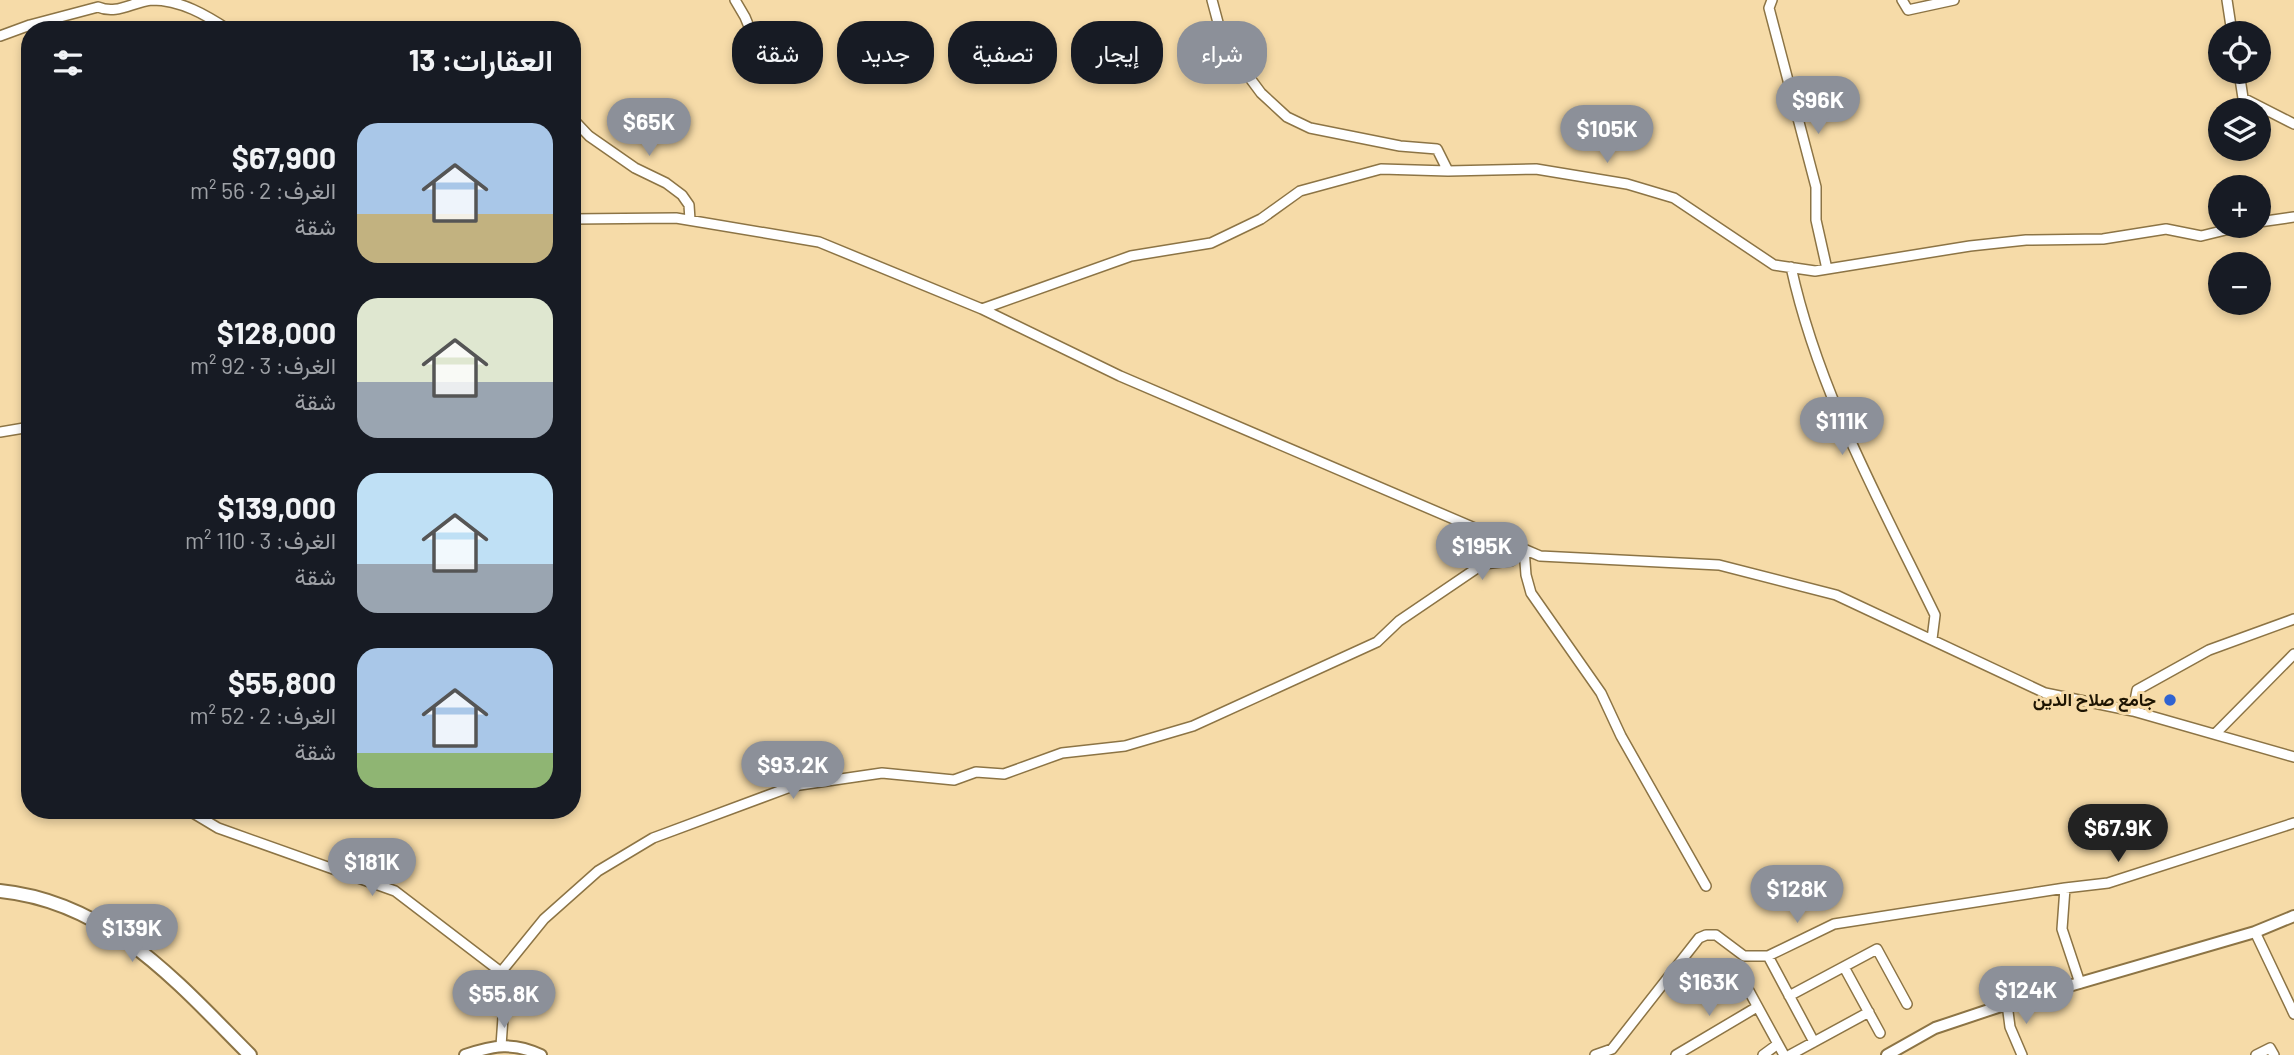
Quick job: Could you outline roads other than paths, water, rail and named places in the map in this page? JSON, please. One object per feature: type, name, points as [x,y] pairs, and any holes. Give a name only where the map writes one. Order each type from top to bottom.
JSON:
[{"type":"main road","points":[[0,891],[41,897],[112,930],[142,950],[170,975],[250,1055]]},
{"type":"street","points":[[43,21],[98,8],[108,12],[152,0],[171,1],[194,8],[215,21]]},
{"type":"street","points":[[735,0],[747,21]]},
{"type":"street","points":[[1212,0],[1220,30],[1235,58],[1261,93],[1287,117],[1310,128],[1400,146],[1437,149],[1448,171]]},
{"type":"street","points":[[1902,0],[1908,10],[1954,0]]},
{"type":"street","points":[[2227,0],[2230,21]]},
{"type":"street","points":[[1768,3],[1816,187],[1816,220],[1827,269]]},
{"type":"street","points":[[0,36],[21,28]]},
{"type":"street","points":[[2241,84],[2244,98],[2294,124]]},
{"type":"street","points":[[581,128],[635,168],[666,183],[682,195],[689,205],[690,220]]},
{"type":"street","points":[[982,309],[1131,256],[1211,243],[1261,219],[1300,191],[1381,169],[1536,169],[1627,184],[1674,198],[1774,265],[1815,271],[1970,246],[2026,240],[2103,239],[2166,229],[2201,236],[2208,234]]},
{"type":"street","points":[[581,219],[677,218],[819,242],[982,309],[1120,376],[1540,556],[1719,565],[1836,595],[2045,693],[2133,711],[2294,757]]},
{"type":"street","points":[[2271,221],[2294,218]]},
{"type":"street","points":[[1791,267],[1802,317],[1832,401],[1935,615],[1932,639]]},
{"type":"street","points":[[0,432],[21,428]]},
{"type":"street","points":[[1524,549],[1526,575],[1531,593],[1601,693],[1621,736],[1706,886]]},
{"type":"street","points":[[501,1046],[504,1003],[501,972],[544,919],[598,871],[653,838],[793,786],[882,773],[954,780],[976,772],[1004,774],[1062,753],[1125,746],[1193,726],[1377,642],[1399,621],[1483,564],[1511,561],[1524,549]]},
{"type":"street","points":[[2133,711],[2137,690],[2209,650],[2294,619]]},
{"type":"street","points":[[2215,734],[2294,654]]},
{"type":"street","points":[[203,819],[218,828],[395,891],[501,972]]},
{"type":"street","points":[[1595,1055],[1612,1049],[1699,938],[1706,935],[1716,935],[1744,956],[1768,956],[1834,924],[2108,883],[2294,823]]},
{"type":"street","points":[[2065,888],[2062,929],[2080,983]]},
{"type":"street","points":[[1887,1055],[1935,1028],[2007,1004],[2255,932],[2294,916]]},
{"type":"street","points":[[2255,932],[2294,1014]]},
{"type":"street","points":[[1789,996],[1877,949],[1907,1004]]},
{"type":"street","points":[[1768,956],[1814,1042]]},
{"type":"street","points":[[1844,967],[1880,1033]]},
{"type":"street","points":[[1743,980],[1784,1055]]},
{"type":"street","points":[[2007,1004],[2010,1027],[2022,1055]]},
{"type":"street","points":[[1676,1055],[1757,1007]]},
{"type":"street","points":[[1790,1055],[1869,1012]]},
{"type":"street","points":[[1763,1055],[1778,1044]]},
{"type":"street","points":[[465,1055],[501,1046],[522,1046],[541,1055]]},
{"type":"street","points":[[2256,1055],[2270,1048],[2274,1055]]},
{"type":"place","name":"جامع صلاح الدين","points":[[2170,700]]}]
